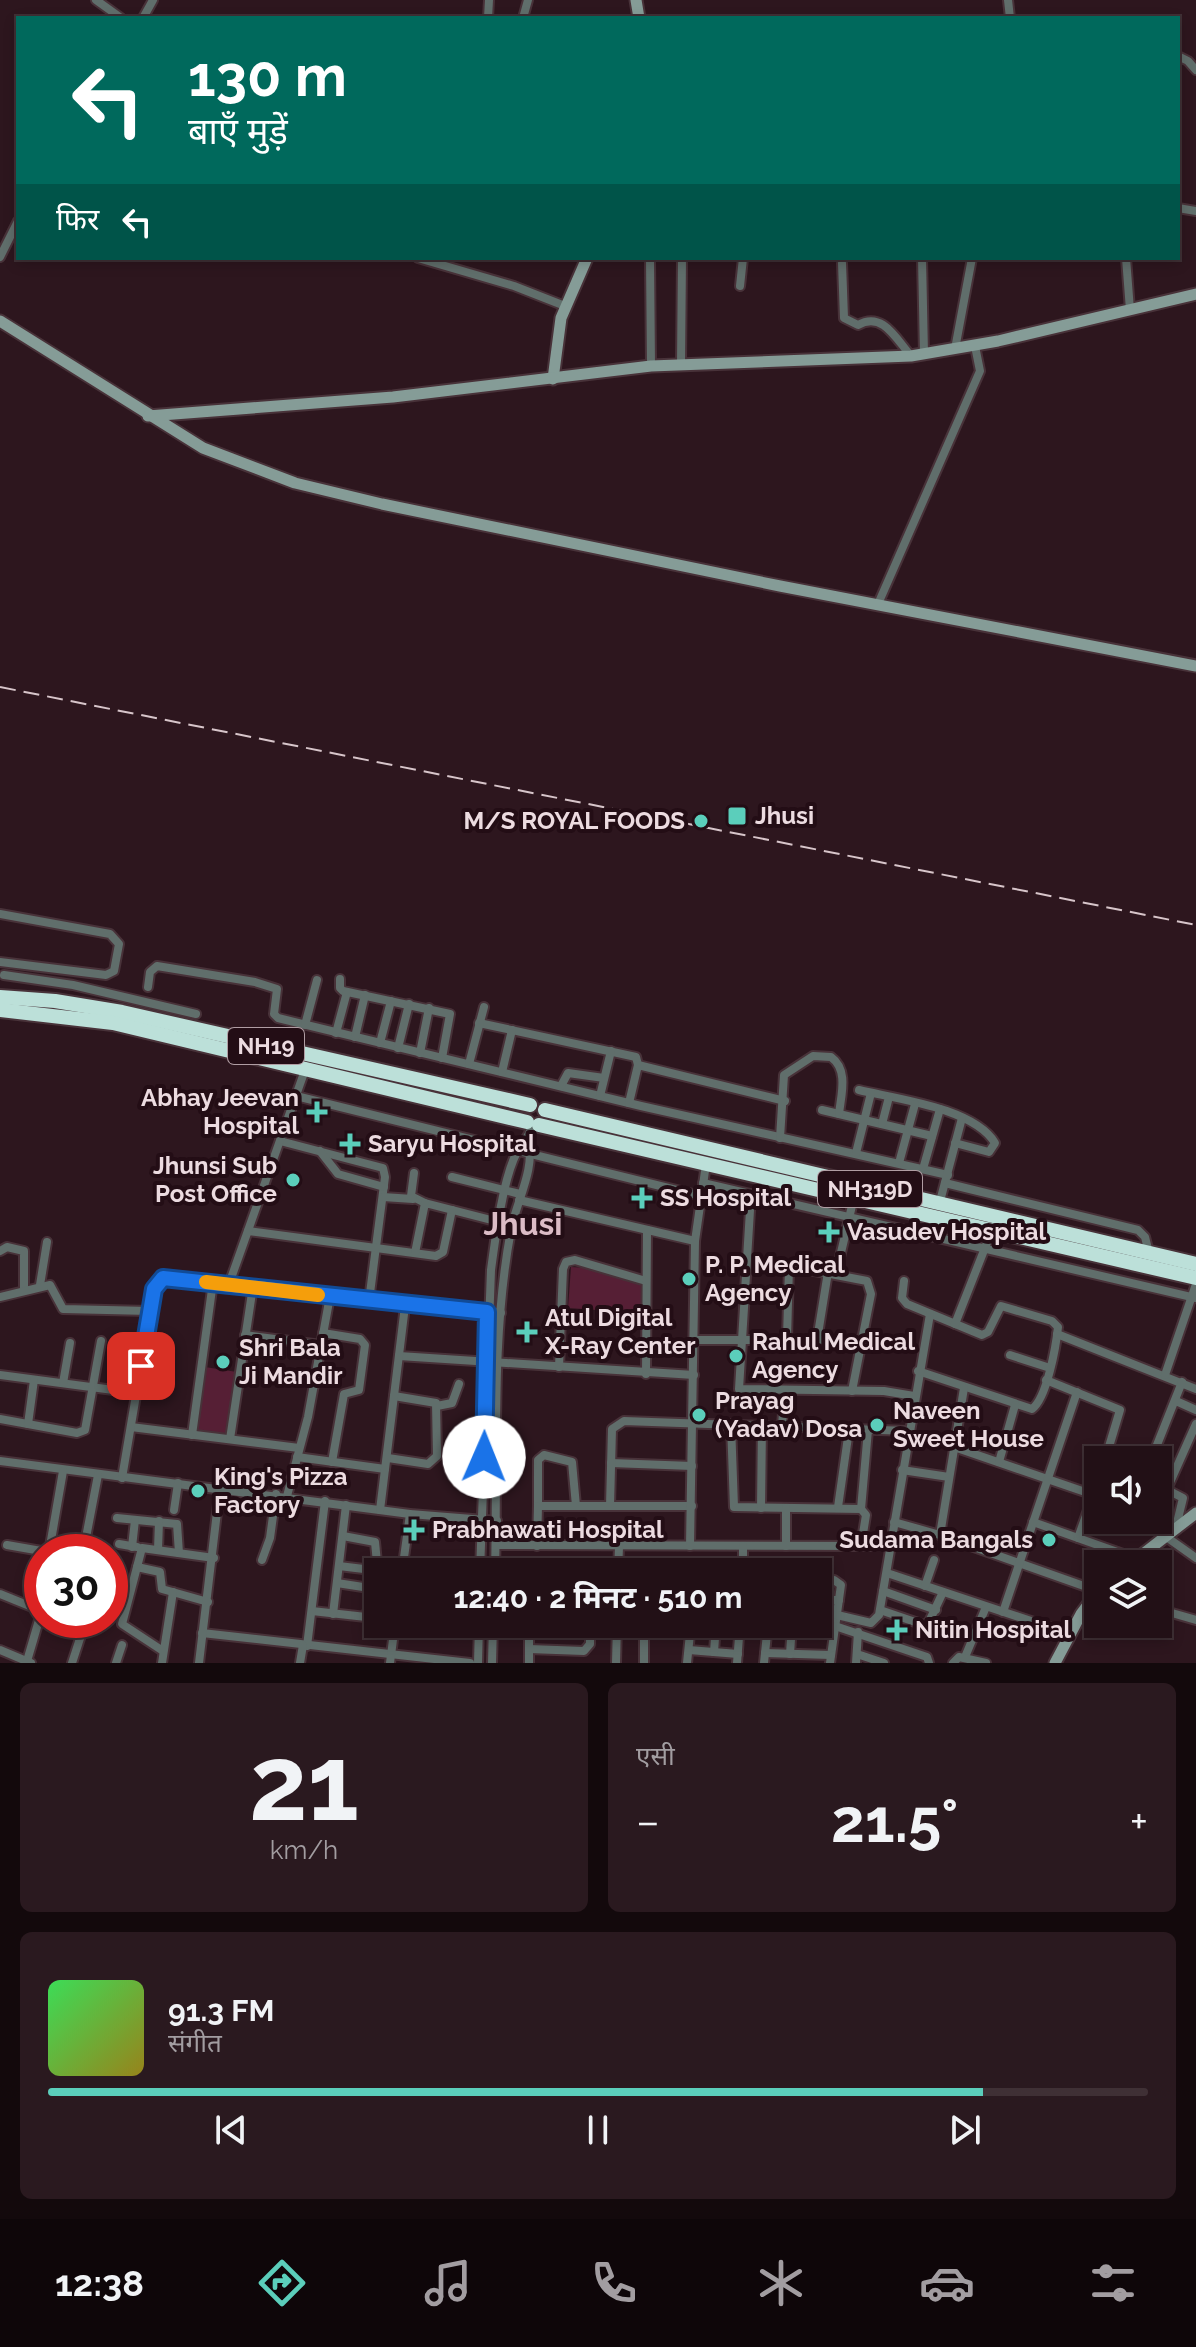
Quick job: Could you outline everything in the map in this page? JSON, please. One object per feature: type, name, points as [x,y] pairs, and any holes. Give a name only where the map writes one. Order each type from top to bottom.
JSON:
[{"type":"highway","name":"NH319D","points":[[2,1003],[113,1023],[1196,1278]]},
{"type":"highway","name":"NH19","points":[[2,1003],[122,1012],[537,1108]]},
{"type":"highway","name":"NH319D","points":[[537,1108],[940,1202],[1148,1245],[1196,1264]]},
{"type":"highway","points":[[533,1124],[524,1113],[537,1108]]},
{"type":"street","points":[[96,0],[118,16]]},
{"type":"street","points":[[1180,56],[1186,58],[1196,70]]},
{"type":"street","points":[[0,257],[16,225]]},
{"type":"street","points":[[425,260],[514,286],[565,306]]},
{"type":"street","points":[[553,379],[555,344],[565,306],[586,260]]},
{"type":"street","points":[[650,260],[651,366]]},
{"type":"street","points":[[681,364],[682,260]]},
{"type":"street","points":[[740,286],[743,260]]},
{"type":"street","points":[[922,260],[924,354]]},
{"type":"street","points":[[955,349],[972,260]]},
{"type":"street","points":[[1126,260],[1130,310]]},
{"type":"street","points":[[842,263],[844,318],[858,325],[870,319],[878,320],[911,356]]},
{"type":"street","points":[[148,416],[393,397],[651,366],[911,356],[975,346],[1196,294]]},
{"type":"street","points":[[0,321],[148,416],[223,457],[326,491],[1196,666]]},
{"type":"street","points":[[878,604],[980,371],[975,346]]},
{"type":"street","points":[[0,914],[110,934],[118,940],[114,971],[110,974],[3,971]]},
{"type":"street","points":[[148,987],[150,972],[157,966],[255,982],[277,989],[275,1017],[629,1103],[923,1169],[946,1181],[1138,1230],[1148,1245]]},
{"type":"street","points":[[2,1003],[3,971]]},
{"type":"street","points":[[3,971],[196,1014]]},
{"type":"street","points":[[340,979],[340,988],[347,992],[429,1008],[451,1017],[442,1058]]},
{"type":"street","points":[[305,1025],[317,980]]},
{"type":"street","points":[[336,1033],[347,992]]},
{"type":"street","points":[[355,1037],[365,995]]},
{"type":"street","points":[[380,1043],[391,1001]]},
{"type":"street","points":[[398,1048],[409,1004]]},
{"type":"street","points":[[469,1064],[484,1007]]},
{"type":"street","points":[[420,1053],[429,1008]]},
{"type":"street","points":[[479,1023],[636,1057],[638,1065],[629,1103]]},
{"type":"street","points":[[502,1072],[512,1030]]},
{"type":"street","points":[[600,1096],[611,1051]]},
{"type":"street","points":[[780,1138],[786,1071],[813,1056],[825,1055],[837,1061],[842,1069],[839,1114]]},
{"type":"street","points":[[638,1065],[785,1101]]},
{"type":"street","points":[[229,1284],[305,1070]]},
{"type":"street","points":[[561,1086],[568,1073],[604,1078]]},
{"type":"street","points":[[859,1090],[940,1109],[962,1118],[992,1138],[993,1148],[987,1152],[955,1143]]},
{"type":"street","points":[[856,1153],[871,1093]]},
{"type":"street","points":[[296,1096],[701,1196]]},
{"type":"street","points":[[882,1124],[889,1097]]},
{"type":"street","points":[[899,1163],[915,1104]]},
{"type":"street","points":[[923,1169],[940,1109]]},
{"type":"street","points":[[822,1110],[932,1136]]},
{"type":"street","points":[[940,1202],[962,1118]]},
{"type":"street","points":[[481,1558],[487,1312],[498,1222],[517,1151],[528,1141],[533,1124]]},
{"type":"street","points":[[280,1141],[379,1166],[385,1172],[369,1301]]},
{"type":"street","points":[[496,1558],[501,1313],[512,1225],[532,1155],[528,1141]]},
{"type":"street","points":[[320,1151],[338,1174],[383,1192],[512,1225]]},
{"type":"street","points":[[690,1546],[695,1241],[706,1163]]},
{"type":"street","points":[[413,1199],[410,1191],[414,1173]]},
{"type":"street","points":[[452,1177],[695,1241]]},
{"type":"street","points":[[703,1183],[1194,1297]]},
{"type":"street","points":[[751,1194],[739,1389],[852,1391],[914,1396]]},
{"type":"street","points":[[817,1340],[854,1197]]},
{"type":"street","points":[[415,1253],[425,1203]]},
{"type":"street","points":[[248,1231],[440,1255],[452,1210]]},
{"type":"street","points":[[646,1374],[647,1230]]},
{"type":"street","points":[[955,1324],[992,1230]]},
{"type":"street","points":[[40,1285],[47,1242]]},
{"type":"street","points":[[0,1251],[7,1247],[24,1251],[24,1290]]},
{"type":"street","points":[[559,1367],[563,1269],[566,1262],[575,1260],[646,1281]]},
{"type":"street","points":[[787,1339],[789,1266],[870,1283],[852,1391]]},
{"type":"street","points":[[122,1478],[154,1289],[163,1278],[405,1306],[501,1313]]},
{"type":"street","points":[[904,1281],[904,1302],[955,1324],[985,1334],[996,1309],[1004,1306],[1055,1323],[1057,1334],[1050,1368],[1036,1406],[1028,1409],[918,1371]]},
{"type":"street","points":[[192,1435],[213,1282]]},
{"type":"street","points":[[1165,1375],[1196,1284]]},
{"type":"street","points":[[0,1297],[40,1285],[53,1286],[58,1304],[63,1309],[150,1311]]},
{"type":"street","points":[[230,1439],[253,1286]]},
{"type":"street","points":[[287,1496],[330,1296]]},
{"type":"street","points":[[380,1510],[405,1306]]},
{"type":"street","points":[[837,1615],[871,1623],[877,1620],[930,1314]]},
{"type":"street","points":[[323,1333],[360,1339],[365,1345],[359,1390],[344,1392],[332,1462]]},
{"type":"street","points":[[1057,1334],[1196,1389]]},
{"type":"street","points":[[245,1335],[321,1345]]},
{"type":"street","points":[[695,1340],[862,1340]]},
{"type":"street","points":[[0,1419],[77,1433],[85,1430],[101,1341]]},
{"type":"street","points":[[63,1383],[70,1343]]},
{"type":"street","points":[[1010,1355],[1050,1368]]},
{"type":"street","points":[[399,1356],[694,1375]]},
{"type":"street","points":[[0,1375],[136,1393]]},
{"type":"street","points":[[28,1424],[34,1380]]},
{"type":"street","points":[[1046,1380],[1120,1410],[1109,1446]]},
{"type":"street","points":[[1157,1446],[1182,1382]]},
{"type":"street","points":[[394,1396],[429,1400],[437,1406],[452,1403],[459,1384]]},
{"type":"street","points":[[940,1535],[964,1388]]},
{"type":"street","points":[[782,1425],[785,1390]]},
{"type":"street","points":[[1003,1612],[1077,1392]]},
{"type":"street","points":[[1176,1401],[1196,1410]]},
{"type":"street","points":[[999,1462],[1015,1405]]},
{"type":"street","points":[[388,1458],[428,1464],[436,1460],[437,1406]]},
{"type":"street","points":[[610,1506],[614,1425],[624,1421],[908,1431]]},
{"type":"street","points":[[731,1424],[732,1505],[861,1509]]},
{"type":"street","points":[[761,1508],[762,1424]]},
{"type":"street","points":[[1172,1470],[1196,1424]]},
{"type":"street","points":[[131,1427],[230,1439],[332,1462],[385,1469]]},
{"type":"street","points":[[838,1507],[849,1430]]},
{"type":"street","points":[[861,1546],[866,1515],[861,1509],[868,1430]]},
{"type":"street","points":[[954,1447],[1084,1491]]},
{"type":"street","points":[[537,1546],[538,1460],[544,1455],[572,1462],[576,1506]]},
{"type":"street","points":[[0,1461],[63,1471],[276,1494],[410,1514],[497,1521]]},
{"type":"street","points":[[611,1463],[692,1466]]},
{"type":"street","points":[[902,1470],[949,1477]]},
{"type":"street","points":[[51,1534],[63,1471]]},
{"type":"street","points":[[87,1534],[98,1475]]},
{"type":"street","points":[[174,1510],[178,1483]]},
{"type":"street","points":[[199,1663],[214,1558],[220,1487]]},
{"type":"street","points":[[1172,1493],[1184,1501],[1172,1528]]},
{"type":"street","points":[[262,1560],[270,1538],[276,1494]]},
{"type":"street","points":[[300,1663],[312,1611],[325,1501]]},
{"type":"street","points":[[333,1614],[346,1505]]},
{"type":"street","points":[[538,1506],[692,1506]]},
{"type":"street","points":[[786,1508],[786,1546]]},
{"type":"street","points":[[1172,1531],[1196,1513]]},
{"type":"street","points":[[404,1558],[410,1514]]},
{"type":"street","points":[[117,1518],[177,1524],[179,1553]]},
{"type":"street","points":[[135,1520],[137,1567],[122,1624],[163,1651]]},
{"type":"street","points":[[158,1550],[159,1521]]},
{"type":"street","points":[[894,1522],[1084,1586]]},
{"type":"street","points":[[1033,1522],[1107,1550]]},
{"type":"street","points":[[1078,1538],[1084,1522]]},
{"type":"street","points":[[1148,1550],[1168,1534]]},
{"type":"street","points":[[1172,1534],[1196,1558]]},
{"type":"street","points":[[339,1566],[372,1570],[377,1563],[375,1542],[343,1536]]},
{"type":"street","points":[[7,1545],[24,1548]]},
{"type":"street","points":[[496,1545],[891,1546]]},
{"type":"street","points":[[128,1546],[214,1558]]},
{"type":"street","points":[[743,1546],[743,1558]]},
{"type":"street","points":[[619,1547],[619,1558]]},
{"type":"street","points":[[925,1586],[934,1560]]},
{"type":"street","points":[[137,1567],[160,1572],[159,1588],[208,1602]]},
{"type":"street","points":[[887,1573],[1070,1634]]},
{"type":"street","points":[[767,1638],[765,1658],[790,1654],[831,1659],[839,1600],[839,1582],[832,1581]]},
{"type":"street","points":[[337,1583],[364,1587]]},
{"type":"street","points":[[883,1591],[936,1610]]},
{"type":"street","points":[[162,1663],[173,1592]]},
{"type":"street","points":[[880,1610],[927,1626],[943,1592]]},
{"type":"street","points":[[0,1594],[24,1603]]},
{"type":"street","points":[[832,1600],[839,1600]]},
{"type":"street","points":[[965,1657],[986,1607]]},
{"type":"street","points":[[312,1611],[364,1617]]},
{"type":"street","points":[[1055,1663],[1084,1612]]},
{"type":"street","points":[[1172,1613],[1196,1620]]},
{"type":"street","points":[[835,1626],[927,1657],[929,1663]]},
{"type":"street","points":[[858,1632],[857,1658],[884,1663]]},
{"type":"street","points":[[202,1633],[305,1645],[391,1660],[470,1663]]},
{"type":"street","points":[[0,1650],[29,1662],[35,1638]]},
{"type":"street","points":[[72,1663],[80,1638]]},
{"type":"street","points":[[391,1660],[393,1638]]},
{"type":"street","points":[[478,1663],[479,1638]]},
{"type":"street","points":[[492,1663],[493,1638]]},
{"type":"street","points":[[529,1638],[529,1663]]},
{"type":"street","points":[[529,1649],[584,1651],[590,1644],[590,1638]]},
{"type":"street","points":[[616,1663],[617,1638]]},
{"type":"street","points":[[644,1638],[644,1663]]},
{"type":"street","points":[[687,1663],[690,1638]]},
{"type":"street","points":[[714,1652],[715,1638]]},
{"type":"street","points":[[689,1650],[714,1652],[738,1659],[739,1638]]},
{"type":"street","points":[[790,1654],[791,1638]]},
{"type":"street","points":[[116,1663],[122,1645]]},
{"type":"street","points":[[953,1663],[956,1658],[965,1657],[986,1663]]},
{"type":"shaded area","points":[[571,1267],[606,1269],[643,1282],[641,1313],[568,1308]]},
{"type":"shaded area","points":[[205,1367],[237,1372],[228,1436],[195,1431]]},
{"type":"railway","points":[[0,687],[1196,925]]},
{"type":"slow traffic","points":[[206,1282],[318,1295]]},
{"type":"place","name":"Jhusi","points":[[737,816]]},
{"type":"place","name":"M/S ROYAL FOODS","points":[[701,821]]},
{"type":"place","name":"Abhay Jeevan Hospital","points":[[317,1112]]},
{"type":"place","name":"Saryu Hospital","points":[[350,1144]]},
{"type":"place","name":"Jhunsi Sub Post Office","points":[[293,1180]]},
{"type":"place","name":"SS Hospital","points":[[642,1198]]},
{"type":"place","name":"Vasudev Hospital","points":[[829,1232]]},
{"type":"place","name":"P. P. Medical Agency","points":[[689,1279]]},
{"type":"place","name":"Atul Digital X-Ray Center","points":[[527,1332]]},
{"type":"place","name":"Rahul Medical Agency","points":[[736,1356]]},
{"type":"place","name":"Shri Bala Ji Mandir","points":[[223,1362]]},
{"type":"place","name":"Prayag (Yadav) Dosa","points":[[699,1415]]},
{"type":"place","name":"Naveen Sweet House","points":[[877,1425]]},
{"type":"place","name":"King's Pizza Factory","points":[[198,1491]]},
{"type":"place","name":"Prabhawati Hospital","points":[[414,1530]]},
{"type":"place","name":"Sudama Bangals","points":[[1049,1540]]},
{"type":"place","name":"Nitin Hospital","points":[[897,1630]]},
{"type":"district","name":"Jhusi","points":[[523,1224]]},
{"type":"route","points":[[141,1366],[154,1289],[163,1278],[405,1306],[487,1312],[484,1457]]}]
